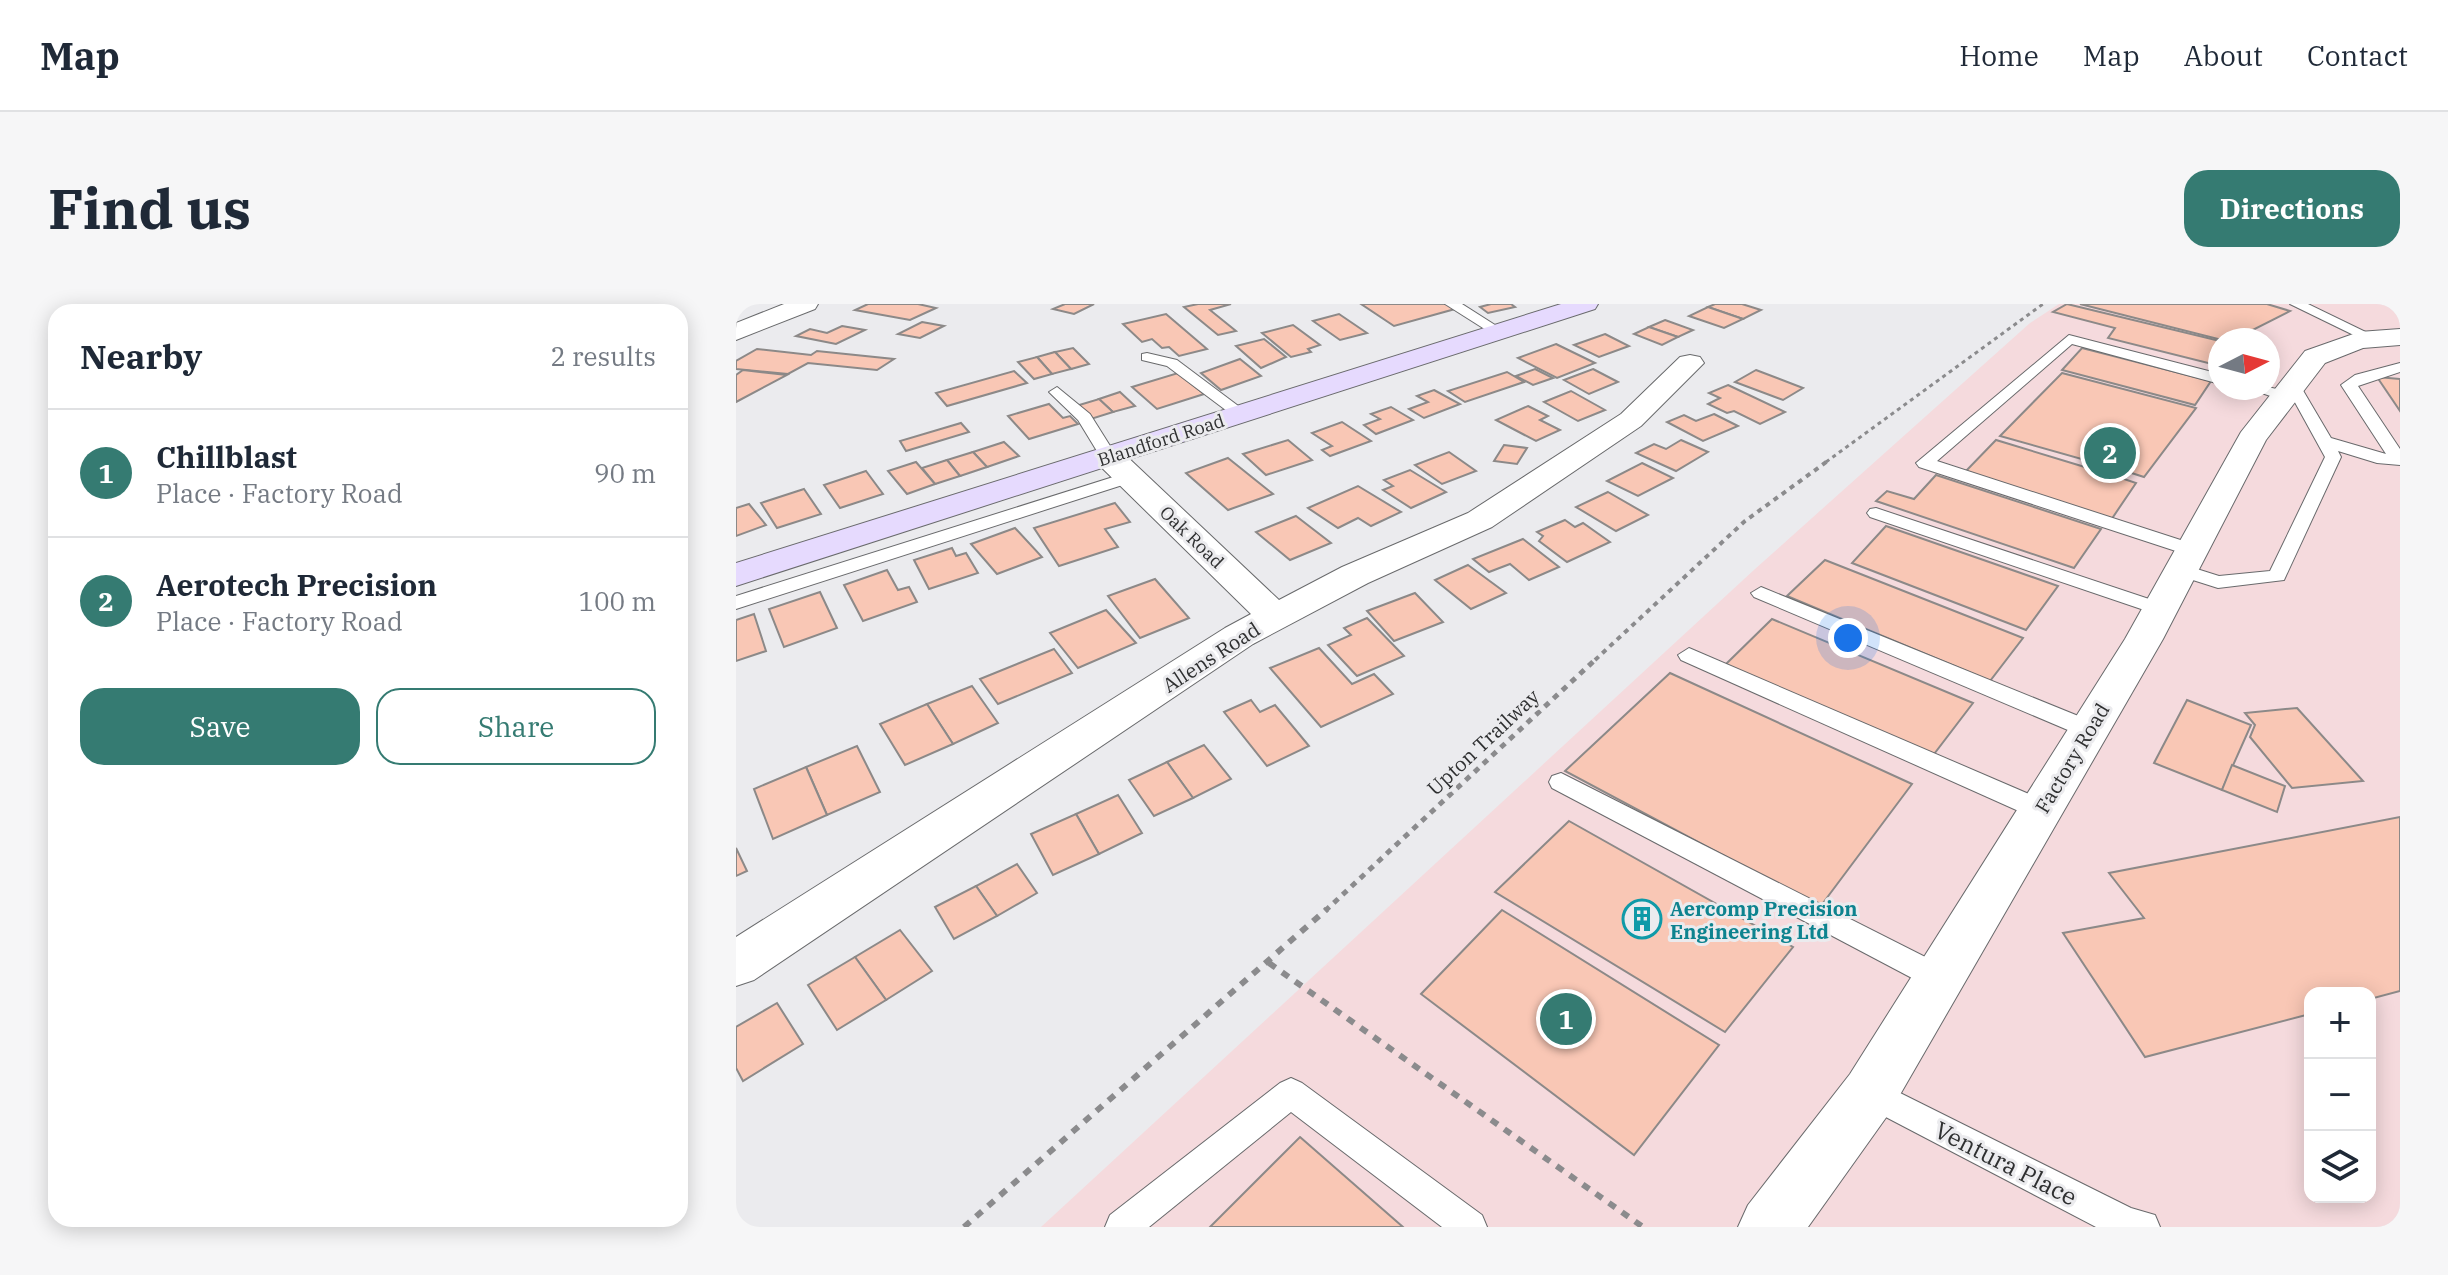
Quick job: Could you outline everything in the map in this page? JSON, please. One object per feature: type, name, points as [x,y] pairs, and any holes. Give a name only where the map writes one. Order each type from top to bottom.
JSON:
[{"type":"main road","name":"Blandford Road","points":[[736,575],[1119,467],[1241,414],[1499,332],[1564,307]]},
{"type":"street","points":[[736,332],[806,304]]},
{"type":"street","name":"Factory Road","points":[[2280,387],[2315,357],[2359,340],[2391,348]]},
{"type":"street","name":"Allens Road","points":[[736,964],[1239,636],[1355,575],[1480,520],[1631,420],[1690,363]]},
{"type":"street","name":"Factory Road","points":[[1770,1227],[1870,1093],[2160,609],[2197,568],[2252,438],[2272,400]]},
{"type":"street","name":"Oak Road","points":[[1119,467],[1275,617]]},
{"type":"lane","points":[[1452,304],[1499,332]]},
{"type":"lane","points":[[2297,304],[2391,348],[2349,385],[2399,460],[2377,458],[2327,442]]},
{"type":"lane","points":[[2208,376],[2069,339],[1925,463],[2197,568],[2277,576],[2333,457],[2327,442],[2280,391]]},
{"type":"lane","points":[[1147,357],[1172,363],[1241,414]]},
{"type":"lane","points":[[736,603],[1119,467],[1084,417],[1057,392]]},
{"type":"lane","points":[[1876,513],[2160,609]]},
{"type":"lane","points":[[1761,593],[2090,730]]},
{"type":"lane","points":[[1689,655],[2041,810]]},
{"type":"lane","points":[[1561,782],[1939,978]]},
{"type":"lane","points":[[1122,1227],[1291,1093],[1470,1227]]},
{"type":"lane","name":"Ventura Place","points":[[1870,1093],[2133,1226]]},
{"type":"path","name":"Upton Trailway","points":[[964,1227],[1269,963],[1745,521],[2043,304]]},
{"type":"path","points":[[1269,963],[1643,1227]]},
{"type":"shaded area","points":[[2059,304],[2400,304],[2400,1227],[1041,1227],[1755,569],[2030,323]]},
{"type":"building","points":[[868,304],[918,304],[936,308],[910,320],[855,310]]},
{"type":"building","points":[[1065,304],[1094,304],[1074,314],[1053,309]]},
{"type":"building","points":[[1231,304],[1210,310],[1236,331],[1218,335],[1184,307]]},
{"type":"building","points":[[1361,304],[1448,304],[1455,309],[1394,326]]},
{"type":"building","points":[[1511,304],[1515,307],[1488,313],[1480,307]]},
{"type":"building","points":[[1742,304],[1761,310],[1743,319],[1708,307]]},
{"type":"building","points":[[2067,304],[2208,338],[2208,363],[2108,338],[2115,328],[2053,312]]},
{"type":"building","points":[[2080,304],[2267,304],[2290,311],[2257,328],[2208,328],[2208,336]]},
{"type":"building","points":[[1708,307],[1743,319],[1724,328],[1689,316]]},
{"type":"building","points":[[1166,314],[1207,349],[1179,356],[1152,339],[1142,342],[1123,324]]},
{"type":"building","points":[[1339,314],[1367,333],[1340,340],[1313,321]]},
{"type":"building","points":[[1665,320],[1693,330],[1678,337],[1649,327]]},
{"type":"building","points":[[922,322],[944,326],[920,338],[898,334]]},
{"type":"building","points":[[1293,325],[1320,345],[1308,349],[1311,352],[1291,357],[1262,333]]},
{"type":"building","points":[[842,326],[865,330],[836,344],[796,336],[810,329],[827,333]]},
{"type":"building","points":[[1649,327],[1678,337],[1662,345],[1634,334]]},
{"type":"building","points":[[1605,334],[1629,346],[1599,357],[1574,345]]},
{"type":"building","points":[[1264,339],[1286,357],[1261,368],[1236,346]]},
{"type":"building","points":[[1556,344],[1595,363],[1557,378],[1518,358]]},
{"type":"building","points":[[1073,348],[1089,364],[1071,369],[1055,352]]},
{"type":"building","points":[[2082,348],[2208,380],[2208,386],[2195,405],[2062,370]]},
{"type":"building","points":[[757,349],[894,359],[877,370],[808,363],[788,374],[736,369],[736,361]]},
{"type":"building","points":[[1055,352],[1071,369],[1052,374],[1037,357]]},
{"type":"building","points":[[1037,357],[1052,374],[1034,379],[1018,362]]},
{"type":"building","points":[[1240,359],[1261,376],[1221,390],[1201,373]]},
{"type":"building","points":[[1535,369],[1553,378],[1533,385],[1516,376]]},
{"type":"building","points":[[1593,369],[1618,382],[1589,394],[1564,380]]},
{"type":"building","points":[[743,370],[787,375],[736,402],[736,375]]},
{"type":"building","points":[[1756,370],[1803,388],[1783,400],[1735,382]]},
{"type":"building","points":[[1014,371],[1027,383],[947,406],[936,393]]},
{"type":"building","points":[[1507,372],[1524,382],[1465,402],[1448,391]]},
{"type":"building","points":[[1178,373],[1204,394],[1157,409],[1132,387]]},
{"type":"building","points":[[2062,373],[2196,408],[2144,477],[2116,468],[2112,475],[2136,483],[2111,520],[1964,473],[1996,440],[2098,471],[2103,465],[2000,436]]},
{"type":"building","points":[[2377,377],[2400,379],[2400,411]]},
{"type":"building","points":[[1728,385],[1785,412],[1760,424],[1734,411],[1727,413],[1708,404],[1720,398],[1709,393]]},
{"type":"building","points":[[1434,390],[1460,404],[1424,418],[1409,409],[1428,402],[1417,396]]},
{"type":"building","points":[[1571,391],[1605,410],[1578,421],[1544,402]]},
{"type":"building","points":[[1120,392],[1135,406],[1113,412],[1099,399]]},
{"type":"building","points":[[1099,399],[1113,412],[1091,419],[1076,406]]},
{"type":"building","points":[[1049,404],[1063,418],[1070,416],[1078,424],[1029,439],[1008,416]]},
{"type":"building","points":[[1528,406],[1548,416],[1540,420],[1560,430],[1536,441],[1496,420]]},
{"type":"building","points":[[1391,407],[1413,420],[1376,434],[1364,425],[1380,419],[1371,414]]},
{"type":"building","points":[[1714,414],[1738,426],[1703,441],[1667,422],[1684,415],[1696,421]]},
{"type":"building","points":[[1342,422],[1371,441],[1330,456],[1322,450],[1332,446],[1312,433]]},
{"type":"building","points":[[961,423],[969,432],[906,451],[900,441]]},
{"type":"building","points":[[1288,440],[1312,460],[1266,475],[1243,454]]},
{"type":"building","points":[[1681,440],[1708,452],[1676,471],[1636,453],[1654,444],[1666,449]]},
{"type":"building","points":[[1004,442],[1019,456],[987,467],[973,452]]},
{"type":"building","points":[[1504,445],[1527,448],[1517,464],[1494,461]]},
{"type":"building","points":[[973,452],[987,467],[960,476],[947,460]]},
{"type":"building","points":[[1449,452],[1476,471],[1442,484],[1415,465]]},
{"type":"building","points":[[1228,458],[1273,494],[1228,510],[1186,473]]},
{"type":"building","points":[[947,460],[960,476],[935,484],[922,468]]},
{"type":"building","points":[[916,462],[935,484],[907,494],[888,471]]},
{"type":"building","points":[[1642,463],[1673,478],[1638,496],[1607,481]]},
{"type":"building","points":[[1410,470],[1446,492],[1411,508],[1383,490],[1393,486],[1384,480]]},
{"type":"building","points":[[866,471],[883,494],[840,508],[824,485]]},
{"type":"building","points":[[1936,475],[2101,529],[2074,568],[1876,501],[1887,491],[1914,499]]},
{"type":"building","points":[[1358,486],[1401,512],[1371,526],[1358,518],[1338,528],[1308,508]]},
{"type":"building","points":[[804,489],[821,514],[777,528],[761,503]]},
{"type":"building","points":[[1608,492],[1648,515],[1616,531],[1576,507]]},
{"type":"building","points":[[1115,503],[1130,522],[1105,529],[1118,547],[1059,566],[1034,528]]},
{"type":"building","points":[[749,504],[766,525],[736,536],[736,508]]},
{"type":"building","points":[[1296,516],[1331,543],[1290,560],[1256,532]]},
{"type":"building","points":[[1565,520],[1575,527],[1583,523],[1610,542],[1567,562],[1539,541],[1543,536],[1537,532]]},
{"type":"building","points":[[1886,526],[2058,586],[2026,630],[1852,563]]},
{"type":"building","points":[[1015,528],[1042,557],[997,574],[971,544]]},
{"type":"building","points":[[1523,539],[1559,567],[1529,580],[1510,564],[1489,572],[1473,559]]},
{"type":"building","points":[[952,548],[956,556],[966,553],[978,573],[929,589],[914,560]]},
{"type":"building","points":[[1825,560],[2023,638],[1990,681],[1787,596]]},
{"type":"building","points":[[1468,565],[1506,593],[1471,609],[1435,580]]},
{"type":"building","points":[[887,570],[898,590],[909,587],[917,602],[863,621],[844,585]]},
{"type":"building","points":[[1155,579],[1189,618],[1140,638],[1108,596]]},
{"type":"building","points":[[820,592],[837,628],[784,647],[769,609]]},
{"type":"building","points":[[1415,593],[1443,622],[1394,641],[1367,611]]},
{"type":"building","points":[[1106,610],[1136,643],[1078,668],[1050,633]]},
{"type":"building","points":[[754,614],[766,651],[736,661],[736,620]]},
{"type":"building","points":[[1367,618],[1404,656],[1357,676],[1328,645],[1351,635],[1344,628]]},
{"type":"building","points":[[1772,619],[1973,703],[1931,758],[1725,665]]},
{"type":"building","points":[[1319,648],[1352,684],[1374,674],[1393,694],[1321,727],[1270,668]]},
{"type":"building","points":[[1054,649],[1072,673],[998,704],[980,679]]},
{"type":"building","points":[[1670,673],[1912,784],[1820,907],[1565,771]]},
{"type":"building","points":[[972,686],[998,723],[953,744],[927,704]]},
{"type":"building","points":[[1251,700],[1260,712],[1275,705],[1309,746],[1267,766],[1224,712]]},
{"type":"building","points":[[2187,700],[2251,725],[2222,790],[2154,763]]},
{"type":"building","points":[[927,704],[953,744],[905,765],[880,724]]},
{"type":"building","points":[[2297,708],[2363,781],[2292,788],[2250,737],[2255,725],[2245,713]]},
{"type":"building","points":[[1204,745],[1231,779],[1193,798],[1167,762]]},
{"type":"building","points":[[857,746],[880,792],[827,815],[806,767]]},
{"type":"building","points":[[1167,762],[1193,798],[1154,816],[1129,780]]},
{"type":"building","points":[[2232,765],[2285,786],[2277,812],[2222,790]]},
{"type":"building","points":[[806,767],[827,815],[773,839],[754,789]]},
{"type":"building","points":[[1118,795],[1142,833],[1099,854],[1076,814]]},
{"type":"building","points":[[1076,814],[1099,854],[1053,875],[1031,834]]},
{"type":"building","points":[[2400,817],[2400,991],[2376,997],[2376,987],[2304,987],[2304,1016],[2145,1057],[2063,933],[2144,918],[2109,873]]},
{"type":"building","name":"Aercomp Precision Engineering Ltd","points":[[1569,821],[1793,947],[1725,1032],[1495,892]]},
{"type":"building","points":[[736,848],[747,871],[736,876]]},
{"type":"building","points":[[1017,864],[1037,893],[997,916],[976,886]]},
{"type":"building","points":[[976,886],[997,916],[954,939],[935,907]]},
{"type":"building","points":[[1502,910],[1719,1045],[1634,1155],[1421,994]]},
{"type":"building","points":[[900,930],[932,971],[886,1000],[855,957]]},
{"type":"building","points":[[855,957],[886,1000],[837,1030],[808,985]]},
{"type":"building","points":[[777,1003],[803,1044],[743,1081],[736,1068],[736,1027]]},
{"type":"building","points":[[1300,1137],[1403,1227],[1210,1227]]},
{"type":"place","name":"Aerotech Precision","points":[[2110,453]]},
{"type":"place","name":"Aercomp Precision Engineering Ltd","points":[[1642,919]]},
{"type":"place","name":"Chillblast","points":[[1566,1019]]}]
